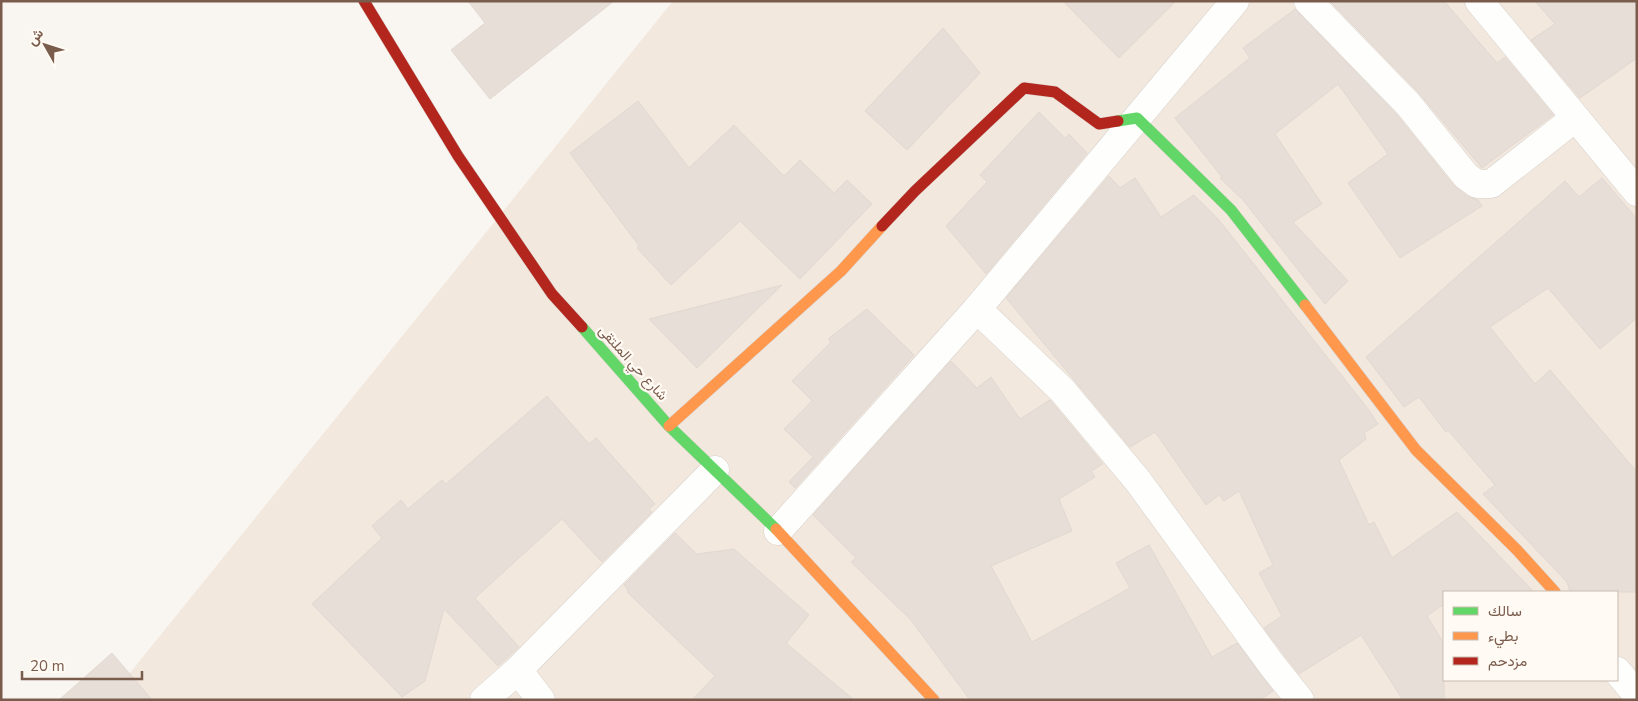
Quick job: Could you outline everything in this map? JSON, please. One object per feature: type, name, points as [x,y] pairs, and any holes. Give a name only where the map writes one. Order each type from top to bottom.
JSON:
[{"type":"street","name":"شارع حي الملتقى","points":[[364,1],[458,156],[552,294],[669,426],[778,531],[934,700]]},
{"type":"street","points":[[778,531],[977,309],[1235,1]]},
{"type":"street","points":[[1308,1],[1408,104],[1466,176],[1477,184],[1491,184],[1575,118]]},
{"type":"street","points":[[1479,1],[1637,192]]},
{"type":"street","points":[[669,426],[840,271],[915,191],[1024,88],[1055,92],[1099,124],[1137,118]]},
{"type":"street","points":[[1137,118],[1231,210],[1380,400],[1416,450],[1517,550],[1554,591]]},
{"type":"street","points":[[977,309],[1062,390],[1138,481],[1272,665],[1300,700]]},
{"type":"street","points":[[484,700],[518,670],[715,470]]},
{"type":"street","points":[[518,670],[541,700]]},
{"type":"street","points":[[1618,672],[1637,695]]},
{"type":"shaded area","points":[[673,1],[1637,1],[1637,700],[108,700]]},
{"type":"building","points":[[468,1],[614,1],[490,99],[451,50],[485,23]]},
{"type":"building","points":[[1063,1],[1176,1],[1119,58]]},
{"type":"building","points":[[1330,1],[1444,1],[1497,63],[1505,57],[1553,115],[1482,168],[1419,93]]},
{"type":"building","points":[[1535,1],[1637,1],[1637,58],[1580,98],[1531,40],[1555,24]]},
{"type":"building","points":[[1295,9],[1396,114],[1454,186],[1468,197],[1478,200],[1482,206],[1400,258],[1348,183],[1388,154],[1338,84],[1275,134],[1322,204],[1293,222],[1348,281],[1325,304],[1243,200],[1220,178],[1222,177],[1175,118],[1250,58],[1243,48]]},
{"type":"building","points":[[943,28],[980,73],[907,150],[865,111]]},
{"type":"building","points":[[638,101],[689,168],[734,125],[784,176],[800,160],[834,193],[847,180],[872,204],[800,279],[740,221],[671,285],[637,248],[639,246],[570,153]]},
{"type":"building","points":[[1039,112],[1065,138],[1069,134],[1087,153],[986,274],[946,226],[987,182],[980,175]]},
{"type":"building","points":[[1109,176],[1120,188],[1135,178],[1161,217],[1194,195],[1219,220],[1378,424],[1364,433],[1366,439],[1339,460],[1369,525],[1374,522],[1392,558],[1457,512],[1533,591],[1443,591],[1443,605],[1427,616],[1443,642],[1444,700],[1403,700],[1361,635],[1299,674],[1264,628],[1282,616],[1259,573],[1273,565],[1239,491],[1224,501],[1219,495],[1206,505],[1155,432],[1130,447],[1006,298]]},
{"type":"building","points":[[1602,178],[1637,219],[1637,318],[1600,349],[1548,288],[1490,327],[1535,384],[1550,370],[1637,472],[1637,592],[1570,591],[1567,582],[1483,494],[1495,485],[1448,430],[1446,432],[1419,397],[1404,407],[1366,357],[1565,181],[1579,197]]},
{"type":"building","points":[[782,285],[697,368],[649,319],[716,302]]},
{"type":"building","points":[[867,309],[914,355],[795,488],[789,482],[813,457],[784,429],[812,401],[792,381],[831,342],[828,339]]},
{"type":"building","points":[[951,361],[977,388],[991,377],[1020,419],[1050,400],[1103,464],[1091,471],[1095,477],[1059,499],[1072,531],[991,566],[1032,642],[1130,588],[1116,563],[1149,545],[1212,657],[1237,643],[1273,691],[1260,700],[970,700],[911,620],[851,562],[856,558],[813,515]]},
{"type":"building","points":[[547,396],[589,444],[596,438],[655,504],[649,509],[652,512],[602,562],[562,519],[475,598],[519,647],[498,666],[444,609],[425,681],[402,697],[312,604],[382,538],[372,526],[401,500],[408,509],[442,480],[446,484]]},
{"type":"building","points":[[675,533],[697,554],[734,549],[809,615],[786,643],[854,700],[692,700],[715,676],[627,592],[628,590],[624,585]]},
{"type":"building","points":[[112,653],[152,700],[59,700]]},
{"type":"traffic: fast","points":[[1118,121],[1137,118],[1231,210],[1305,305]]},
{"type":"traffic: fast","points":[[582,327],[669,426],[776,529]]},
{"type":"traffic: slow","points":[[669,426],[841,271],[882,226]]},
{"type":"traffic: slow","points":[[1305,305],[1416,450],[1517,550],[1554,591]]},
{"type":"traffic: slow","points":[[776,529],[934,700]]},
{"type":"traffic: jam","points":[[364,1],[458,156],[552,294],[582,327]]},
{"type":"traffic: jam","points":[[882,226],[915,191],[1024,88],[1055,92],[1099,124],[1118,121]]}]
